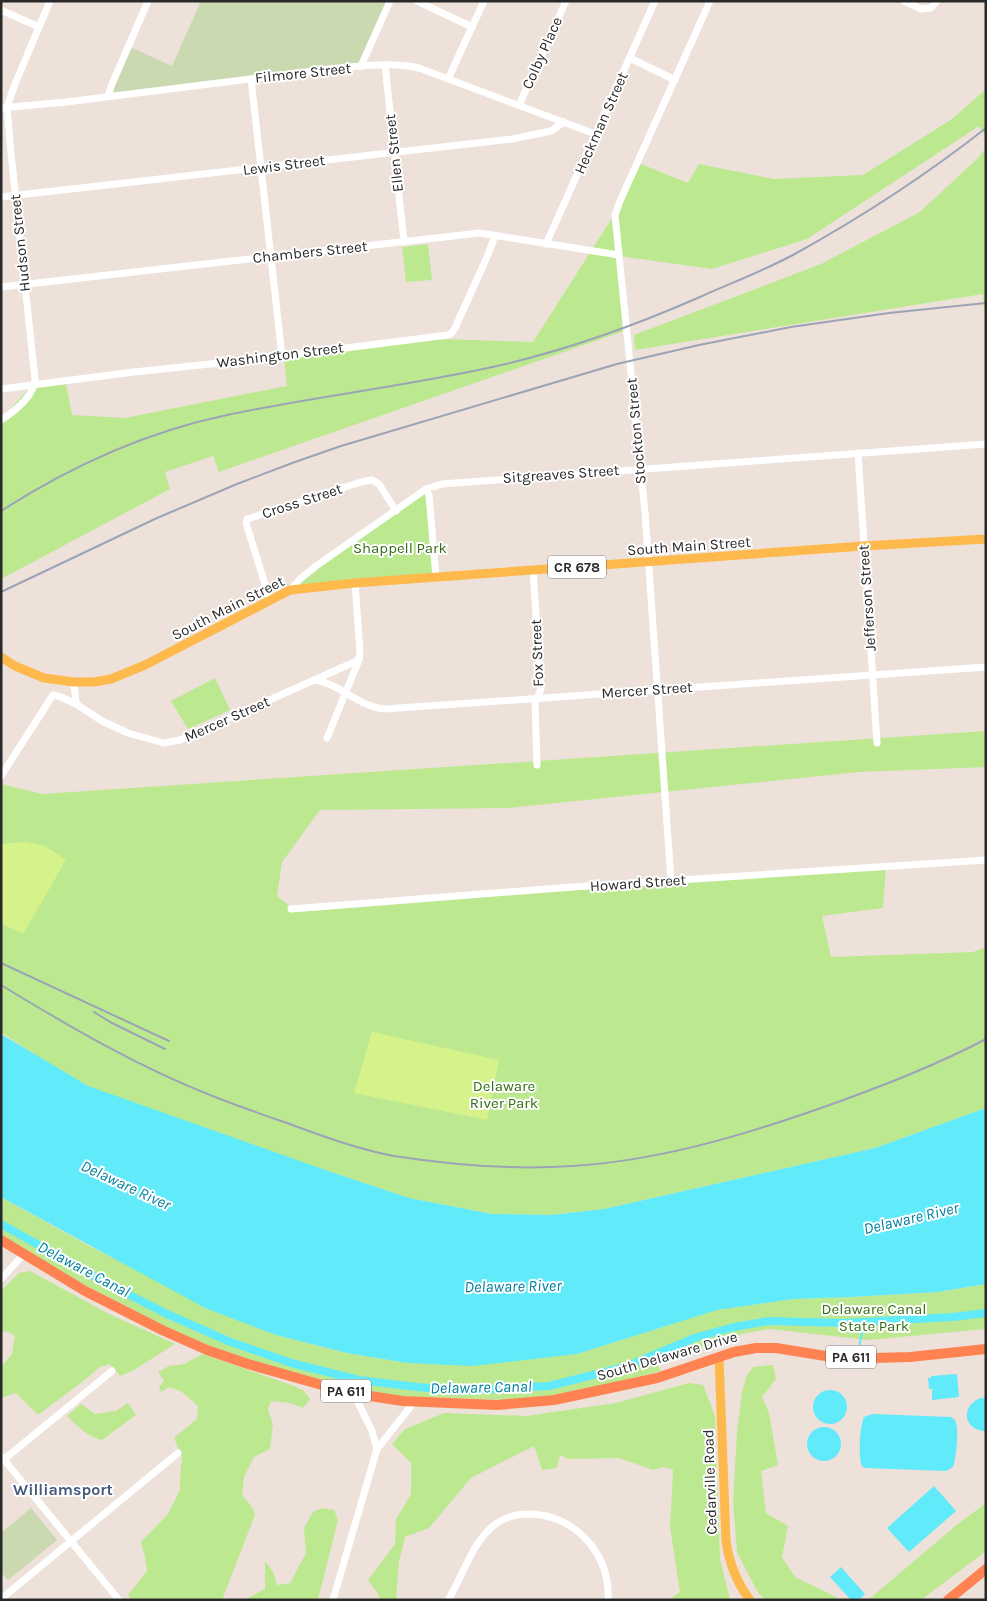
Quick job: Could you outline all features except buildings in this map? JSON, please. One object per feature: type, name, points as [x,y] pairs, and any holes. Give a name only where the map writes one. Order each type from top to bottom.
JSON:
[{"type":"highway","name":"South Delaware Drive","points":[[1,1240],[85,1291],[162,1330],[207,1350],[248,1364],[353,1392],[414,1402],[497,1405],[554,1400],[657,1378],[745,1350],[766,1348],[786,1349],[832,1357],[866,1358],[910,1357],[986,1349]]},
{"type":"highway","points":[[948,1600],[986,1569]]},
{"type":"main road","name":"South Main Street","points":[[1,657],[44,678],[74,682],[94,682],[111,679],[145,666],[290,590],[355,583],[863,546],[986,539]]},
{"type":"main road","name":"Cedarville Road","points":[[719,1358],[726,1541],[736,1576],[750,1600]]},
{"type":"street","name":"Hudson Street","points":[[35,384],[4,107],[10,97],[50,1]]},
{"type":"street","points":[[108,96],[148,1]]},
{"type":"street","points":[[361,66],[390,1]]},
{"type":"street","points":[[417,1],[472,27]]},
{"type":"street","points":[[448,79],[484,1]]},
{"type":"street","name":"Colby Place","points":[[519,105],[566,1]]},
{"type":"street","name":"Heckman Street","points":[[546,244],[655,1]]},
{"type":"street","name":"Stockton Street","points":[[671,881],[644,512],[615,216],[616,210],[710,1]]},
{"type":"street","points":[[904,1],[921,9],[931,8],[936,3]]},
{"type":"street","points":[[1,10],[39,26]]},
{"type":"street","points":[[630,58],[675,80]]},
{"type":"street","name":"Filmore Street","points":[[4,107],[385,64],[419,68],[595,134]]},
{"type":"street","name":"Ellen Street","points":[[385,64],[404,242]]},
{"type":"street","points":[[251,78],[282,356]]},
{"type":"street","name":"Lewis Street","points":[[1,197],[533,136],[551,131],[564,122]]},
{"type":"street","name":"Chambers Street","points":[[1,287],[475,234],[619,255]]},
{"type":"street","name":"Washington Street","points":[[1,389],[448,336],[455,328],[495,236]]},
{"type":"street","points":[[1,420],[31,394],[35,384]]},
{"type":"street","name":"Sitgreaves Street","points":[[290,590],[311,570],[433,485],[452,482],[986,444]]},
{"type":"street","name":"Jefferson Street","points":[[858,453],[877,743]]},
{"type":"street","name":"Cross Street","points":[[270,600],[246,522],[248,518],[372,480],[379,484],[396,511]]},
{"type":"street","points":[[426,489],[429,495],[436,578]]},
{"type":"street","name":"Fox Street","points":[[533,570],[541,689],[535,703],[537,765]]},
{"type":"street","points":[[327,738],[359,660],[355,583]]},
{"type":"street","name":"Mercer Street","points":[[1,776],[50,697],[55,695],[76,704],[116,728],[167,743],[180,740],[359,660]]},
{"type":"street","name":"Mercer Street","points":[[315,680],[328,684],[372,707],[385,709],[986,667]]},
{"type":"street","points":[[74,682],[76,704]]},
{"type":"street","name":"Howard Street","points":[[291,909],[986,860]]},
{"type":"street","points":[[1,1279],[24,1254]]},
{"type":"street","points":[[112,1371],[2,1459],[120,1600]]},
{"type":"street","points":[[353,1392],[372,1431],[376,1449]]},
{"type":"street","points":[[332,1600],[376,1449],[414,1402]]},
{"type":"street","points":[[1,1599],[178,1453]]},
{"type":"street","points":[[448,1600],[485,1533],[502,1520],[524,1514],[552,1517],[566,1524],[589,1541],[603,1563],[608,1582],[608,1600]]},
{"type":"green space","points":[[201,1],[390,1],[364,64],[107,95],[128,46],[172,66]]},
{"type":"green space","points":[[986,89],[986,137],[979,126],[807,239],[712,269],[619,256],[627,330],[219,472],[213,456],[165,472],[170,489],[1,579],[1,419],[34,383],[65,379],[72,415],[125,418],[287,386],[284,357],[440,339],[533,342],[614,215],[641,164],[688,183],[699,164],[774,179],[863,175],[952,119]]},
{"type":"green space","points":[[986,147],[986,309],[984,309],[983,294],[635,350],[634,335],[821,264],[920,212],[979,157]]},
{"type":"green space","points":[[428,244],[432,280],[406,282],[402,247]]},
{"type":"green space","name":"Shappell Park","points":[[426,489],[436,578],[290,590]]},
{"type":"green space","points":[[215,678],[230,710],[188,729],[171,701]]},
{"type":"green space","name":"Delaware River Park","points":[[986,731],[986,767],[859,772],[508,808],[320,810],[282,862],[277,896],[297,912],[886,866],[883,908],[822,916],[831,957],[973,952],[986,947],[986,1108],[875,1148],[604,1209],[551,1215],[492,1214],[409,1198],[331,1172],[114,1108],[1,1032],[1,784],[42,794]]},
{"type":"green space","points":[[25,842],[45,846],[66,860],[23,934],[1,924],[1,844]]},
{"type":"green space","points":[[372,1032],[499,1060],[487,1120],[354,1093]]},
{"type":"green space","name":"Delaware Canal State Park","points":[[1,1197],[93,1248],[276,1335],[347,1353],[407,1363],[577,1354],[716,1310],[793,1299],[938,1292],[986,1284],[986,1329],[868,1340],[770,1329],[745,1333],[657,1363],[661,1371],[623,1381],[548,1396],[504,1400],[398,1396],[351,1388],[253,1361],[203,1343],[162,1325],[52,1267],[1,1234]]},
{"type":"green space","points":[[30,1271],[107,1313],[175,1344],[134,1370],[120,1376],[110,1364],[100,1367],[38,1415],[16,1393],[1,1398],[1,1367],[12,1354],[15,1336],[6,1331],[1,1333],[1,1291],[19,1273]]},
{"type":"green space","points":[[203,1354],[294,1386],[304,1391],[310,1399],[303,1408],[290,1403],[271,1401],[268,1410],[273,1424],[270,1449],[254,1457],[244,1477],[242,1495],[252,1507],[255,1515],[222,1600],[132,1600],[128,1595],[147,1571],[141,1542],[168,1514],[180,1490],[182,1457],[174,1438],[197,1419],[198,1406],[182,1392],[169,1387],[161,1392],[159,1387],[164,1381],[158,1372],[169,1366],[184,1364]]},
{"type":"green space","points":[[773,1365],[776,1379],[762,1397],[769,1413],[778,1465],[761,1471],[766,1513],[788,1526],[782,1557],[795,1577],[842,1600],[765,1600],[757,1591],[737,1552],[733,1501],[737,1432],[742,1392],[747,1375],[753,1367]]},
{"type":"green space","points":[[689,1383],[703,1385],[715,1416],[720,1559],[730,1600],[669,1600],[680,1592],[670,1527],[673,1470],[664,1467],[653,1470],[619,1458],[568,1459],[560,1455],[557,1468],[542,1470],[534,1446],[471,1478],[429,1528],[405,1537],[399,1562],[396,1600],[380,1600],[368,1580],[395,1544],[396,1519],[411,1494],[411,1463],[392,1444],[405,1429],[444,1413],[526,1416],[616,1403]]},
{"type":"green space","points":[[128,1403],[136,1415],[102,1440],[87,1434],[67,1416],[81,1404],[95,1414],[116,1411]]},
{"type":"green space","points":[[986,1503],[986,1551],[921,1600],[868,1600],[958,1524]]},
{"type":"green space","points":[[31,1508],[57,1540],[8,1580],[1,1572],[1,1533]]},
{"type":"green space","points":[[322,1508],[334,1510],[338,1520],[318,1600],[244,1600],[265,1589],[265,1561],[273,1572],[277,1585],[290,1583],[306,1553],[304,1528],[313,1512]]},
{"type":"water","name":"Delaware River","points":[[1,1034],[88,1086],[409,1198],[492,1214],[551,1215],[604,1209],[875,1148],[986,1108],[986,1284],[938,1292],[793,1299],[717,1310],[577,1354],[472,1366],[407,1363],[347,1353],[276,1335],[205,1308],[1,1197]]},
{"type":"water","points":[[957,1374],[959,1397],[932,1400],[932,1390],[934,1389],[929,1389],[928,1378],[931,1378],[931,1376]]},
{"type":"water","points":[[830,1390],[837,1391],[842,1395],[846,1400],[846,1414],[842,1419],[837,1423],[830,1424],[823,1423],[818,1419],[814,1414],[813,1407],[814,1400],[818,1395],[823,1391]]},
{"type":"water","points":[[986,1398],[986,1431],[973,1427],[967,1417],[970,1406],[974,1401]]},
{"type":"water","points":[[872,1414],[953,1418],[956,1422],[957,1432],[953,1467],[946,1471],[865,1468],[862,1466],[860,1456],[861,1427],[864,1417]]},
{"type":"water","points":[[824,1427],[836,1432],[841,1444],[836,1456],[824,1461],[812,1456],[807,1444],[812,1432]]},
{"type":"water","points":[[934,1486],[956,1511],[909,1552],[887,1528]]},
{"type":"water","points":[[841,1567],[865,1594],[859,1600],[851,1600],[830,1577]]},
{"type":"waterway","name":"Delaware Canal","points":[[1,1224],[108,1284],[167,1314],[228,1341],[291,1363],[359,1380],[460,1391],[549,1386],[625,1367],[697,1337],[734,1327],[768,1321],[843,1323],[953,1317],[986,1313]]},
{"type":"waterway","points":[[859,1347],[864,1322]]},
{"type":"railway","points":[[1,511],[54,479],[110,452],[197,422],[261,408],[497,366],[575,345],[650,318],[770,266],[818,241],[916,180],[986,128]]},
{"type":"railway","points":[[1,592],[157,518],[295,462],[341,446],[617,364],[699,345],[791,327],[889,313],[986,303]]},
{"type":"railway","points":[[1,963],[169,1041]]},
{"type":"railway","points":[[1,985],[133,1060],[187,1086],[232,1104],[366,1150],[394,1156],[483,1166],[572,1166],[636,1159],[698,1146],[760,1128],[863,1093],[926,1068],[986,1039]]},
{"type":"railway","points":[[94,1012],[165,1049]]},
{"type":"district","name":"Williamsport","points":[[63,1489]]}]
